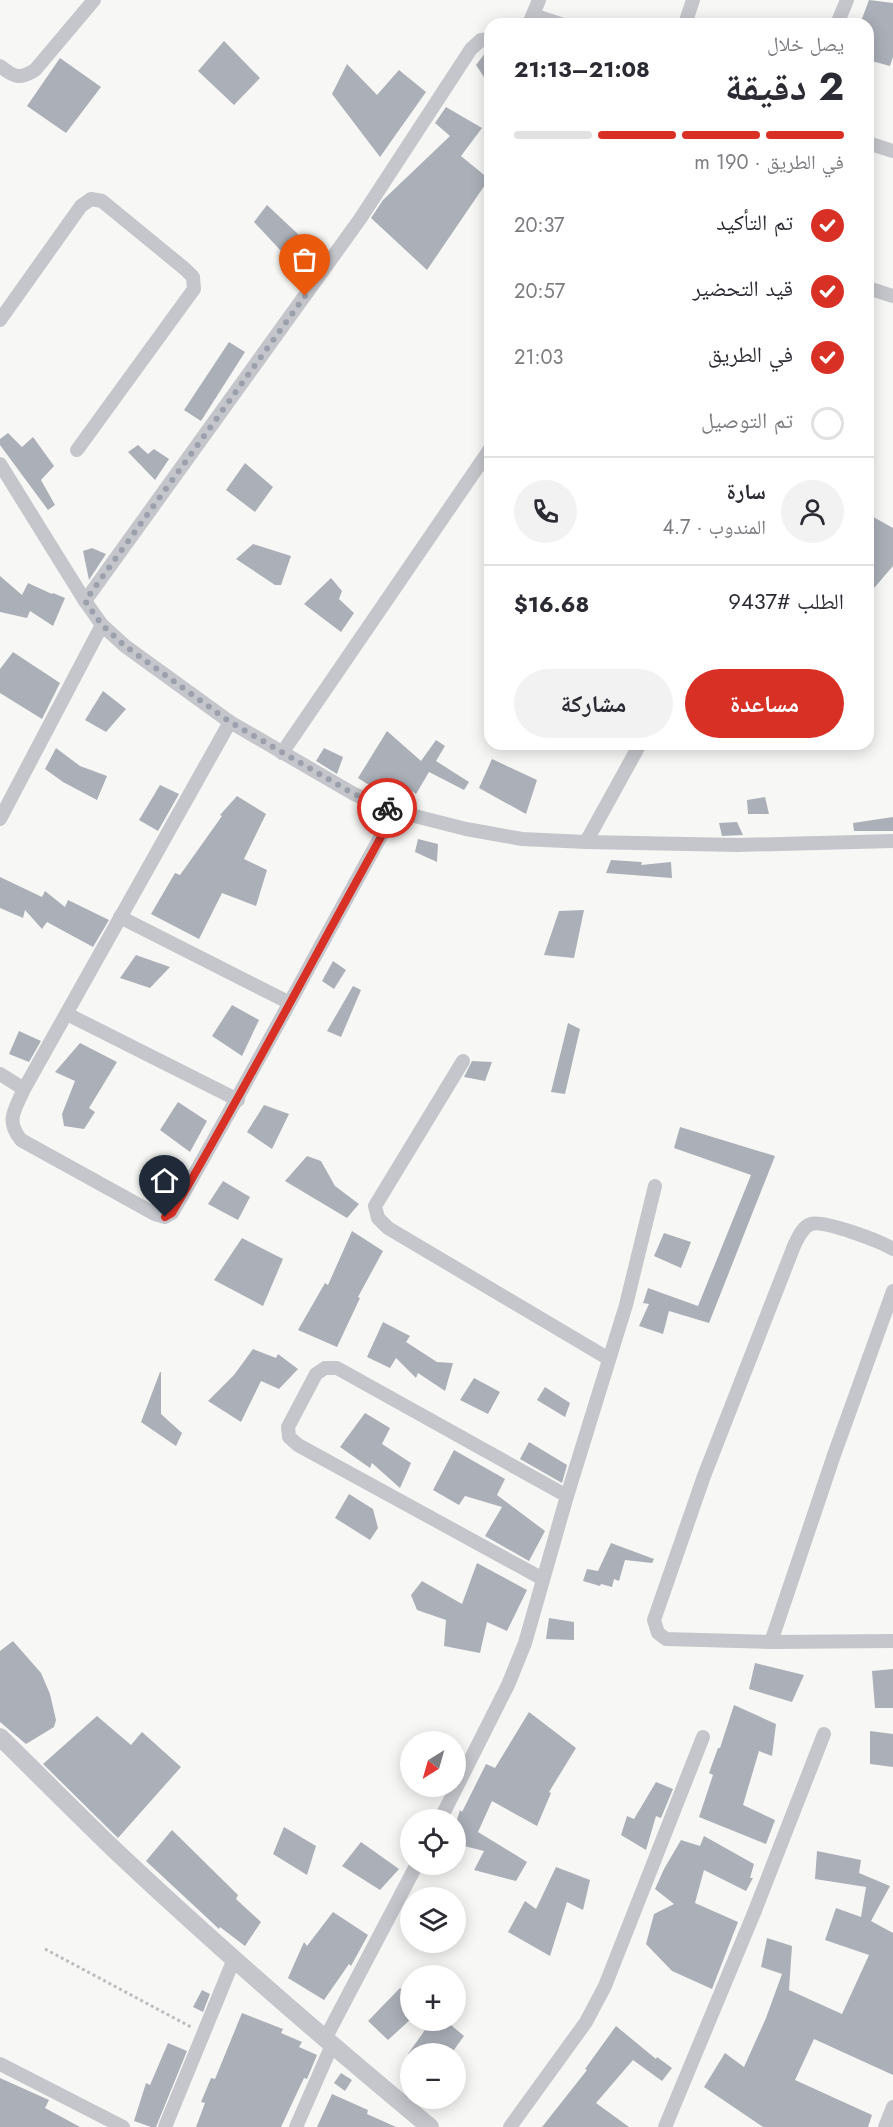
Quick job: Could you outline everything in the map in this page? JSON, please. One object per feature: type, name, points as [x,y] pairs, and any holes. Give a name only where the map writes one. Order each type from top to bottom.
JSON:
[{"type":"street","points":[[0,66],[13,76],[25,76],[35,70],[94,0]]},
{"type":"street","points":[[531,18],[539,0]]},
{"type":"street","points":[[687,18],[693,0]]},
{"type":"street","points":[[840,18],[847,0]]},
{"type":"street","points":[[85,601],[360,219],[471,49],[484,40]]},
{"type":"street","points":[[874,145],[893,151]]},
{"type":"street","points":[[0,320],[81,206],[91,199],[102,201],[193,277],[194,289],[77,450]]},
{"type":"street","points":[[874,290],[893,296]]},
{"type":"street","points":[[282,753],[484,458]]},
{"type":"street","points":[[0,466],[85,601],[102,625],[125,646],[230,722],[354,794],[395,812],[466,829],[522,838],[586,842],[738,845],[893,841]]},
{"type":"street","points":[[0,819],[102,625]]},
{"type":"street","points":[[230,722],[24,1089],[11,1119],[14,1131],[21,1140],[165,1217],[172,1213],[238,1100],[288,1002],[395,812]]},
{"type":"street","points":[[586,842],[637,750]]},
{"type":"street","points":[[120,917],[288,1002]]},
{"type":"street","points":[[67,1014],[238,1100]]},
{"type":"street","points":[[463,1060],[375,1206],[378,1218],[388,1228],[609,1359]]},
{"type":"street","points":[[0,1074],[24,1089]]},
{"type":"street","points":[[446,1809],[508,1684],[525,1643],[567,1496],[626,1305],[655,1186]]},
{"type":"street","points":[[893,1248],[860,1234],[813,1223],[804,1227],[794,1246],[704,1476],[654,1620],[658,1633],[666,1639],[771,1642],[893,1641]]},
{"type":"street","points":[[771,1642],[834,1455],[893,1291]]},
{"type":"street","points":[[543,1579],[298,1445],[289,1437],[288,1426],[316,1374],[325,1368],[337,1368],[567,1496]]},
{"type":"street","points":[[664,2127],[754,1913],[824,1734]]},
{"type":"street","points":[[0,1737],[119,1854],[234,1959],[328,2042],[430,2127]]},
{"type":"street","points":[[510,2127],[586,2022],[605,1986],[703,1737]]},
{"type":"street","points":[[296,2127],[328,2042],[412,1875]]},
{"type":"street","points":[[165,2127],[234,1959]]},
{"type":"street","points":[[0,2064],[123,2127]]},
{"type":"street","points":[[885,2127],[893,2107]]},
{"type":"path","points":[[45,1949],[204,2033]]},
{"type":"building","points":[[869,0],[893,3],[893,57],[890,66],[874,62],[874,18],[862,18]]},
{"type":"building","points":[[224,41],[260,78],[234,105],[198,71]]},
{"type":"building","points":[[484,55],[484,77],[476,65]]},
{"type":"building","points":[[60,58],[101,87],[66,133],[27,106]]},
{"type":"building","points":[[347,64],[377,95],[399,70],[426,92],[380,157],[332,94]]},
{"type":"building","points":[[446,107],[482,128],[461,156],[484,175],[484,186],[427,270],[371,218],[383,200],[450,136],[435,123]]},
{"type":"building","points":[[267,205],[299,235],[283,253],[254,222]]},
{"type":"building","points":[[229,342],[245,352],[201,421],[184,410]]},
{"type":"building","points":[[8,433],[22,447],[33,437],[54,466],[41,480],[55,505],[48,510],[0,445],[0,439]]},
{"type":"building","points":[[138,445],[148,454],[154,449],[169,459],[155,480],[128,452]]},
{"type":"building","points":[[245,463],[273,487],[255,512],[226,490]]},
{"type":"building","points":[[874,517],[893,528],[893,566],[874,588]]},
{"type":"building","points":[[253,544],[291,556],[281,585],[275,585],[236,559]]},
{"type":"building","points":[[92,548],[106,554],[89,580],[83,551]]},
{"type":"building","points":[[0,576],[22,595],[28,583],[65,598],[53,626],[30,611],[27,618],[0,612]]},
{"type":"building","points":[[331,578],[342,591],[339,599],[354,613],[341,632],[304,604]]},
{"type":"building","points":[[13,652],[60,683],[42,719],[0,693],[0,669]]},
{"type":"building","points":[[103,691],[126,709],[106,732],[85,720]]},
{"type":"building","points":[[387,731],[421,761],[436,740],[445,746],[436,761],[469,782],[464,790],[429,772],[416,794],[399,781],[391,799],[358,778]]},
{"type":"building","points":[[56,748],[80,766],[107,776],[97,800],[63,782],[45,769]]},
{"type":"building","points":[[324,748],[343,757],[337,774],[316,761]]},
{"type":"building","points":[[492,759],[537,780],[526,814],[479,788]]},
{"type":"building","points":[[160,785],[179,794],[158,831],[139,820]]},
{"type":"building","points":[[237,796],[266,814],[244,859],[267,870],[256,906],[222,893],[199,939],[151,914],[175,873],[180,875],[222,816],[220,815]]},
{"type":"building","points":[[765,797],[769,814],[748,814],[747,800]]},
{"type":"building","points":[[893,817],[893,831],[854,831],[853,823]]},
{"type":"building","points":[[737,822],[743,835],[722,836],[719,823]]},
{"type":"building","points":[[418,839],[438,844],[437,862],[415,852]]},
{"type":"building","points":[[611,860],[642,862],[641,865],[671,862],[672,878],[606,873]]},
{"type":"building","points":[[0,877],[42,897],[45,891],[65,907],[68,900],[109,920],[93,947],[47,922],[42,929],[25,910],[23,918],[0,908]]},
{"type":"building","points":[[584,910],[574,958],[544,955],[559,911]]},
{"type":"building","points":[[136,955],[170,967],[150,988],[120,978]]},
{"type":"building","points":[[333,961],[346,970],[334,989],[322,981]]},
{"type":"building","points":[[353,986],[361,990],[341,1037],[327,1031]]},
{"type":"building","points":[[232,1005],[259,1020],[242,1056],[212,1036]]},
{"type":"building","points":[[568,1023],[580,1029],[565,1094],[551,1092]]},
{"type":"building","points":[[19,1031],[41,1041],[29,1062],[9,1054]]},
{"type":"building","points":[[80,1043],[117,1062],[89,1108],[95,1112],[84,1129],[64,1126],[62,1114],[75,1081],[55,1072]]},
{"type":"building","points":[[472,1061],[492,1062],[485,1081],[464,1077]]},
{"type":"building","points":[[178,1102],[207,1121],[190,1152],[160,1130]]},
{"type":"building","points":[[264,1105],[289,1114],[272,1149],[247,1132]]},
{"type":"building","points":[[680,1127],[775,1156],[709,1323],[669,1311],[663,1334],[639,1326],[649,1304],[643,1303],[648,1288],[698,1306],[751,1175],[674,1148]]},
{"type":"building","points":[[307,1156],[321,1161],[335,1186],[359,1204],[347,1218],[285,1181]]},
{"type":"building","points":[[223,1181],[250,1197],[238,1220],[208,1204]]},
{"type":"building","points":[[352,1231],[383,1251],[358,1297],[360,1298],[337,1347],[298,1330],[325,1283],[328,1285]]},
{"type":"building","points":[[664,1233],[691,1242],[681,1268],[654,1256]]},
{"type":"building","points":[[242,1238],[283,1259],[263,1306],[214,1280]]},
{"type":"building","points":[[383,1322],[410,1336],[406,1342],[437,1362],[453,1363],[445,1391],[418,1373],[416,1378],[396,1358],[390,1368],[367,1357]]},
{"type":"building","points":[[253,1349],[276,1358],[278,1354],[298,1369],[279,1389],[261,1381],[241,1422],[208,1401],[234,1375]]},
{"type":"building","points":[[160,1372],[161,1414],[182,1433],[176,1446],[141,1422]]},
{"type":"building","points":[[474,1378],[500,1392],[488,1414],[460,1400]]},
{"type":"building","points":[[545,1387],[570,1403],[565,1417],[537,1400]]},
{"type":"building","points":[[365,1413],[390,1428],[382,1444],[411,1463],[400,1488],[372,1463],[370,1468],[340,1447]]},
{"type":"building","points":[[529,1442],[567,1465],[562,1483],[520,1459]]},
{"type":"building","points":[[454,1450],[505,1479],[497,1495],[545,1531],[529,1561],[485,1536],[502,1507],[465,1496],[459,1505],[433,1490]]},
{"type":"building","points":[[349,1494],[373,1509],[378,1528],[370,1540],[335,1518]]},
{"type":"building","points":[[611,1543],[654,1559],[652,1563],[625,1560],[619,1581],[614,1579],[612,1587],[583,1581],[587,1569],[598,1571]]},
{"type":"building","points":[[477,1563],[527,1590],[507,1631],[487,1622],[480,1653],[444,1646],[446,1620],[417,1610],[411,1595],[422,1581],[462,1604]]},
{"type":"building","points":[[549,1618],[574,1622],[574,1640],[546,1639]]},
{"type":"building","points":[[13,1641],[41,1673],[50,1694],[56,1720],[54,1727],[26,1744],[0,1722],[0,1651]]},
{"type":"building","points":[[755,1663],[804,1675],[792,1702],[749,1689]]},
{"type":"building","points":[[893,1669],[893,1708],[875,1708],[872,1671]]},
{"type":"building","points":[[734,1705],[776,1724],[772,1756],[759,1751],[743,1805],[775,1820],[766,1844],[699,1817],[713,1775],[709,1773]]},
{"type":"building","points":[[529,1712],[576,1748],[549,1792],[551,1793],[537,1826],[492,1801],[478,1832],[527,1862],[516,1881],[474,1870],[484,1851],[466,1846],[466,1809],[464,1809],[486,1764],[495,1768]]},
{"type":"building","points":[[97,1716],[131,1745],[142,1732],[181,1767],[118,1838],[43,1764]]},
{"type":"building","points":[[870,1731],[893,1734],[893,1767],[870,1764]]},
{"type":"building","points":[[656,1782],[673,1789],[661,1818],[656,1816],[646,1850],[621,1835],[627,1816],[634,1819]]},
{"type":"building","points":[[284,1827],[316,1846],[307,1875],[273,1854]]},
{"type":"building","points":[[172,1830],[238,1895],[236,1899],[261,1922],[245,1946],[220,1927],[219,1929],[146,1861]]},
{"type":"building","points":[[704,1836],[754,1864],[750,1878],[753,1878],[746,1891],[704,1870],[695,1903],[738,1922],[712,1989],[672,1971],[646,1944],[654,1914],[674,1904],[655,1889],[664,1869],[681,1840],[700,1846]]},
{"type":"building","points":[[361,1842],[399,1869],[380,1890],[342,1866]]},
{"type":"building","points":[[817,1851],[861,1860],[859,1873],[890,1886],[871,1921],[893,1933],[893,2075],[814,2039],[795,2080],[872,2115],[868,2127],[763,2127],[704,2087],[725,2053],[744,2067],[766,2018],[782,1974],[761,1967],[767,1938],[792,1946],[789,1990],[842,2014],[869,1955],[825,1940],[836,1908],[861,1917],[866,1887],[815,1879]]},
{"type":"building","points":[[556,1867],[590,1880],[583,1910],[567,1902],[550,1956],[508,1932],[525,1901],[536,1909]]},
{"type":"building","points":[[333,1912],[368,1935],[351,1966],[349,1964],[324,2000],[288,1978],[304,1942],[307,1946]]},
{"type":"building","points":[[400,1988],[400,2029],[388,2040],[368,2021]]},
{"type":"building","points":[[202,1990],[210,1994],[203,2012],[193,2007]]},
{"type":"building","points":[[242,2013],[283,2029],[281,2033],[302,2042],[299,2047],[317,2055],[281,2127],[196,2127],[205,2103],[201,2102],[211,2078],[215,2079]]},
{"type":"building","points":[[616,2026],[656,2059],[657,2057],[672,2068],[662,2081],[633,2060],[596,2103],[629,2127],[542,2127],[587,2070],[585,2069]]},
{"type":"building","points":[[424,2031],[458,2031],[464,2036],[459,2043],[416,2043]]},
{"type":"building","points":[[168,2043],[187,2051],[156,2127],[151,2127],[134,2121],[146,2083],[150,2085]]},
{"type":"building","points":[[341,2073],[352,2080],[345,2091],[334,2083]]},
{"type":"building","points":[[0,2078],[49,2100],[45,2108],[80,2127],[0,2127]]},
{"type":"building","points":[[332,2094],[368,2110],[367,2114],[396,2127],[317,2127]]},
{"type":"way so far","points":[[305,296],[85,601],[102,625],[125,646],[230,722],[354,794],[387,808]]},
{"type":"route","points":[[165,1217],[172,1213],[238,1100],[288,1002],[395,812],[387,808]]}]
